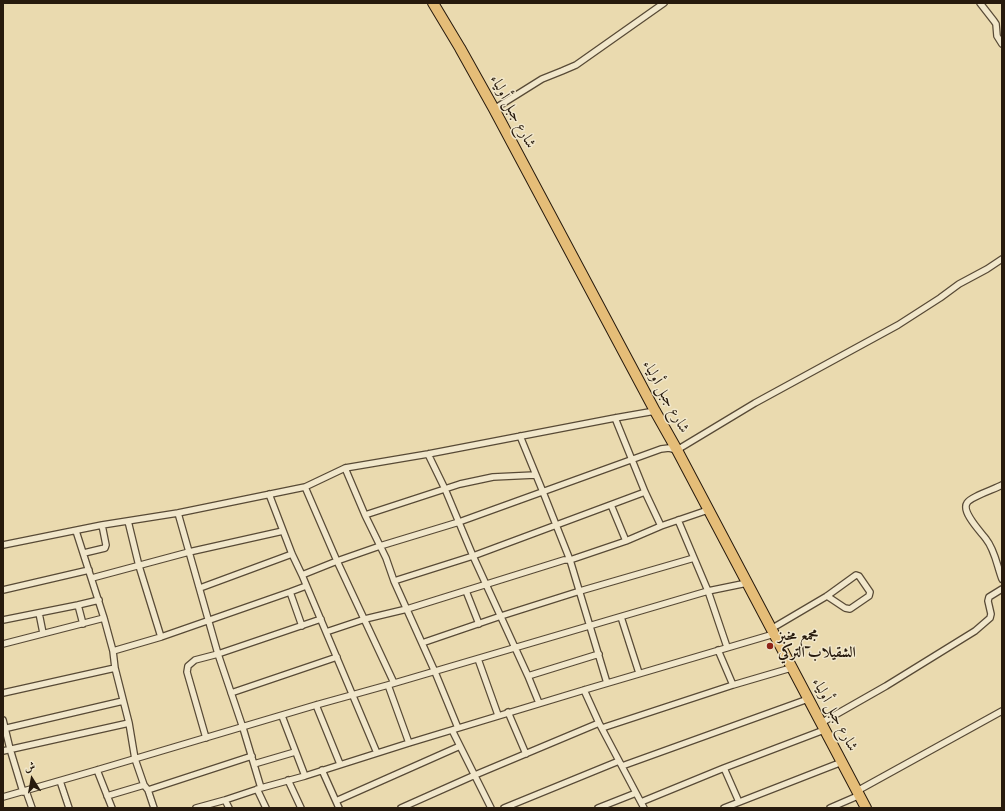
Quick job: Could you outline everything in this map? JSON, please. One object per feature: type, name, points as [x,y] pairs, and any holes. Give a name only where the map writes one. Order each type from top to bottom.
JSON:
[{"type":"highway","name":"شارع جبل أولياء","points":[[433,3],[494,109],[677,450],[866,808]]},
{"type":"street","points":[[494,109],[542,78],[576,65],[664,3]]},
{"type":"street","points":[[980,3],[996,24],[997,36],[1002,44]]},
{"type":"street","points":[[302,575],[380,546],[459,522],[661,450],[669,448],[677,450],[755,403],[898,325],[959,284],[987,270],[1002,259]]},
{"type":"street","points":[[3,546],[102,525],[178,513],[305,487],[345,468],[428,454],[655,411]]},
{"type":"street","points":[[615,418],[645,492],[661,526]]},
{"type":"street","points":[[520,436],[570,560],[607,683]]},
{"type":"street","points":[[428,454],[445,489],[473,556],[539,703]]},
{"type":"street","points":[[345,468],[435,672],[460,746],[491,808]]},
{"type":"street","points":[[365,515],[460,484],[493,477],[535,475]]},
{"type":"street","points":[[1002,486],[972,498],[967,503],[965,508],[968,516],[990,544],[1002,579]]},
{"type":"street","points":[[305,487],[337,561],[394,683]]},
{"type":"street","points":[[394,581],[473,556],[645,492]]},
{"type":"street","points":[[269,494],[292,554],[377,753]]},
{"type":"street","points":[[611,505],[626,541]]},
{"type":"street","points":[[326,632],[365,620],[407,610],[564,560],[570,560],[626,541],[661,526],[708,510]]},
{"type":"street","points":[[178,513],[218,654],[252,756],[259,789],[266,808]]},
{"type":"street","points":[[678,520],[708,591],[727,647]]},
{"type":"street","points":[[128,521],[139,566],[161,637]]},
{"type":"street","points":[[84,553],[105,548],[106,545],[102,525]]},
{"type":"street","points":[[76,531],[99,600],[113,651],[115,668],[129,723],[135,759],[154,808]]},
{"type":"street","points":[[92,578],[189,552],[283,531]]},
{"type":"street","points":[[200,588],[292,554]]},
{"type":"street","points":[[422,643],[580,591],[694,558]]},
{"type":"street","points":[[3,590],[89,570]]},
{"type":"street","points":[[196,808],[304,776],[498,715],[718,650],[772,632],[856,575],[859,576],[870,592],[869,596],[850,609],[845,608],[827,596]]},
{"type":"street","points":[[3,797],[708,591],[747,583]]},
{"type":"street","points":[[113,651],[209,621],[306,586]]},
{"type":"street","points":[[641,802],[823,726],[975,631],[990,618],[989,597],[1002,589]]},
{"type":"street","points":[[466,591],[479,624]]},
{"type":"street","points":[[290,592],[302,626]]},
{"type":"street","points":[[3,620],[99,600]]},
{"type":"street","points":[[78,605],[83,624]]},
{"type":"street","points":[[39,612],[43,633]]},
{"type":"street","points":[[621,617],[639,673]]},
{"type":"street","points":[[3,644],[104,618]]},
{"type":"street","points":[[206,738],[187,672],[188,666],[195,660],[218,654],[321,619]]},
{"type":"street","points":[[718,650],[733,685]]},
{"type":"street","points":[[528,676],[599,654]]},
{"type":"street","points":[[231,693],[337,657]]},
{"type":"street","points":[[478,659],[498,715]]},
{"type":"street","points":[[3,693],[115,668]]},
{"type":"street","points":[[400,808],[526,754],[600,726],[791,668]]},
{"type":"street","points":[[388,685],[409,743]]},
{"type":"street","points":[[584,690],[600,726],[644,808]]},
{"type":"street","points":[[504,808],[620,764],[808,699]]},
{"type":"street","points":[[4,728],[123,701]]},
{"type":"street","points":[[316,705],[340,764]]},
{"type":"street","points":[[830,808],[1002,711]]},
{"type":"street","points":[[508,712],[526,754]]},
{"type":"street","points":[[282,716],[304,776]]},
{"type":"street","points":[[3,720],[10,749],[32,808]]},
{"type":"street","points":[[3,751],[129,723]]},
{"type":"street","points":[[336,801],[460,746]]},
{"type":"street","points":[[254,764],[295,752]]},
{"type":"street","points":[[107,796],[146,788],[252,756]]},
{"type":"street","points":[[724,808],[842,762]]},
{"type":"street","points":[[724,768],[739,802]]},
{"type":"street","points":[[97,770],[112,808]]},
{"type":"street","points":[[322,770],[339,808]]},
{"type":"street","points":[[288,780],[301,808]]},
{"type":"street","points":[[60,781],[69,808]]},
{"type":"street","points":[[598,808],[636,793]]},
{"type":"street","points":[[225,800],[229,808]]},
{"type":"place","name":"مجمع مخبز الشقيلاب التركي","points":[[770,646]]}]
